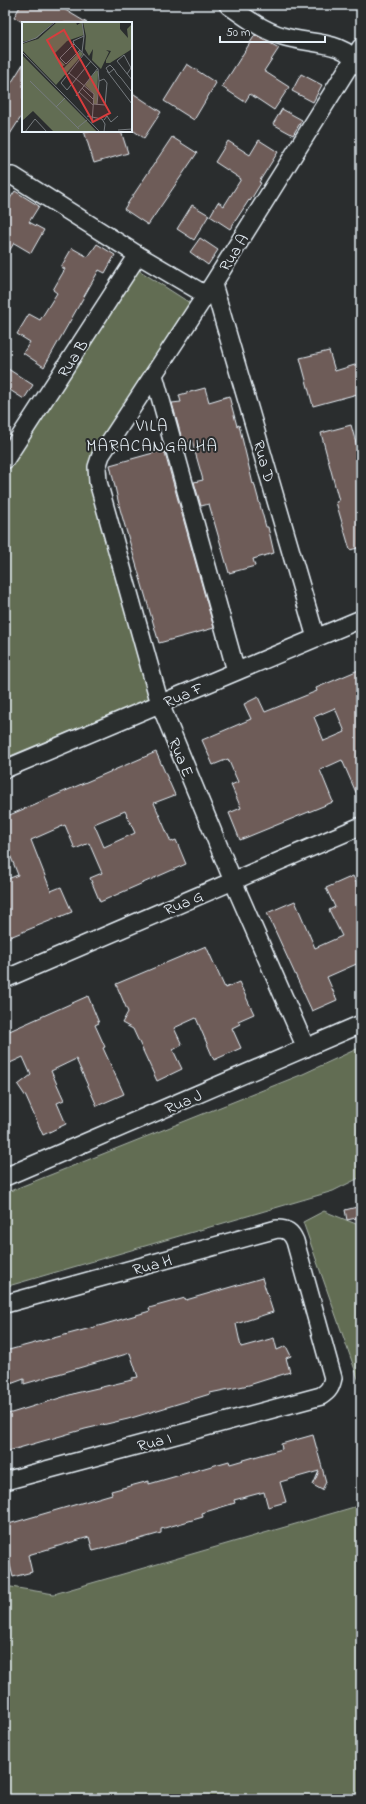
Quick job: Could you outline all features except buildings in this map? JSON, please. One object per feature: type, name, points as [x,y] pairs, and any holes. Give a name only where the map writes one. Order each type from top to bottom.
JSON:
[{"type":"street","points":[[228,5],[257,25],[282,36],[331,45],[359,57]]},
{"type":"street","name":"Rua A","points":[[101,455],[359,57]]},
{"type":"street","points":[[5,176],[13,176],[138,255],[209,289]]},
{"type":"street","name":"Rua B","points":[[5,460],[138,255]]},
{"type":"street","name":"Rua D","points":[[209,289],[316,638]]},
{"type":"street","points":[[154,375],[236,671]]},
{"type":"street","name":"Rua E","points":[[101,455],[97,467],[98,482],[160,704],[233,881],[306,1048]]},
{"type":"street","name":"Rua F","points":[[5,769],[361,619]]},
{"type":"street","name":"Rua G","points":[[5,979],[361,826]]},
{"type":"street","name":"Rua J","points":[[5,1177],[361,1024]]},
{"type":"street","name":"Rua H","points":[[5,1304],[277,1229],[285,1229],[291,1233],[295,1240]]},
{"type":"street","name":"Rua I","points":[[5,1481],[321,1396],[328,1392],[332,1386],[333,1378],[295,1240]]},
{"type":"green space","points":[[137,269],[190,303],[91,454],[89,473],[151,698],[5,758],[5,475]]},
{"type":"green space","points":[[361,1047],[361,1177],[333,1191],[5,1287],[5,1193],[303,1074]]},
{"type":"green space","points":[[324,1211],[361,1226],[361,1387],[303,1222]]},
{"type":"green space","points":[[361,1505],[361,1799],[5,1799],[5,1586],[54,1594]]},
{"type":"district","name":"VILA MARACANGALHA","points":[[152,435]]}]
